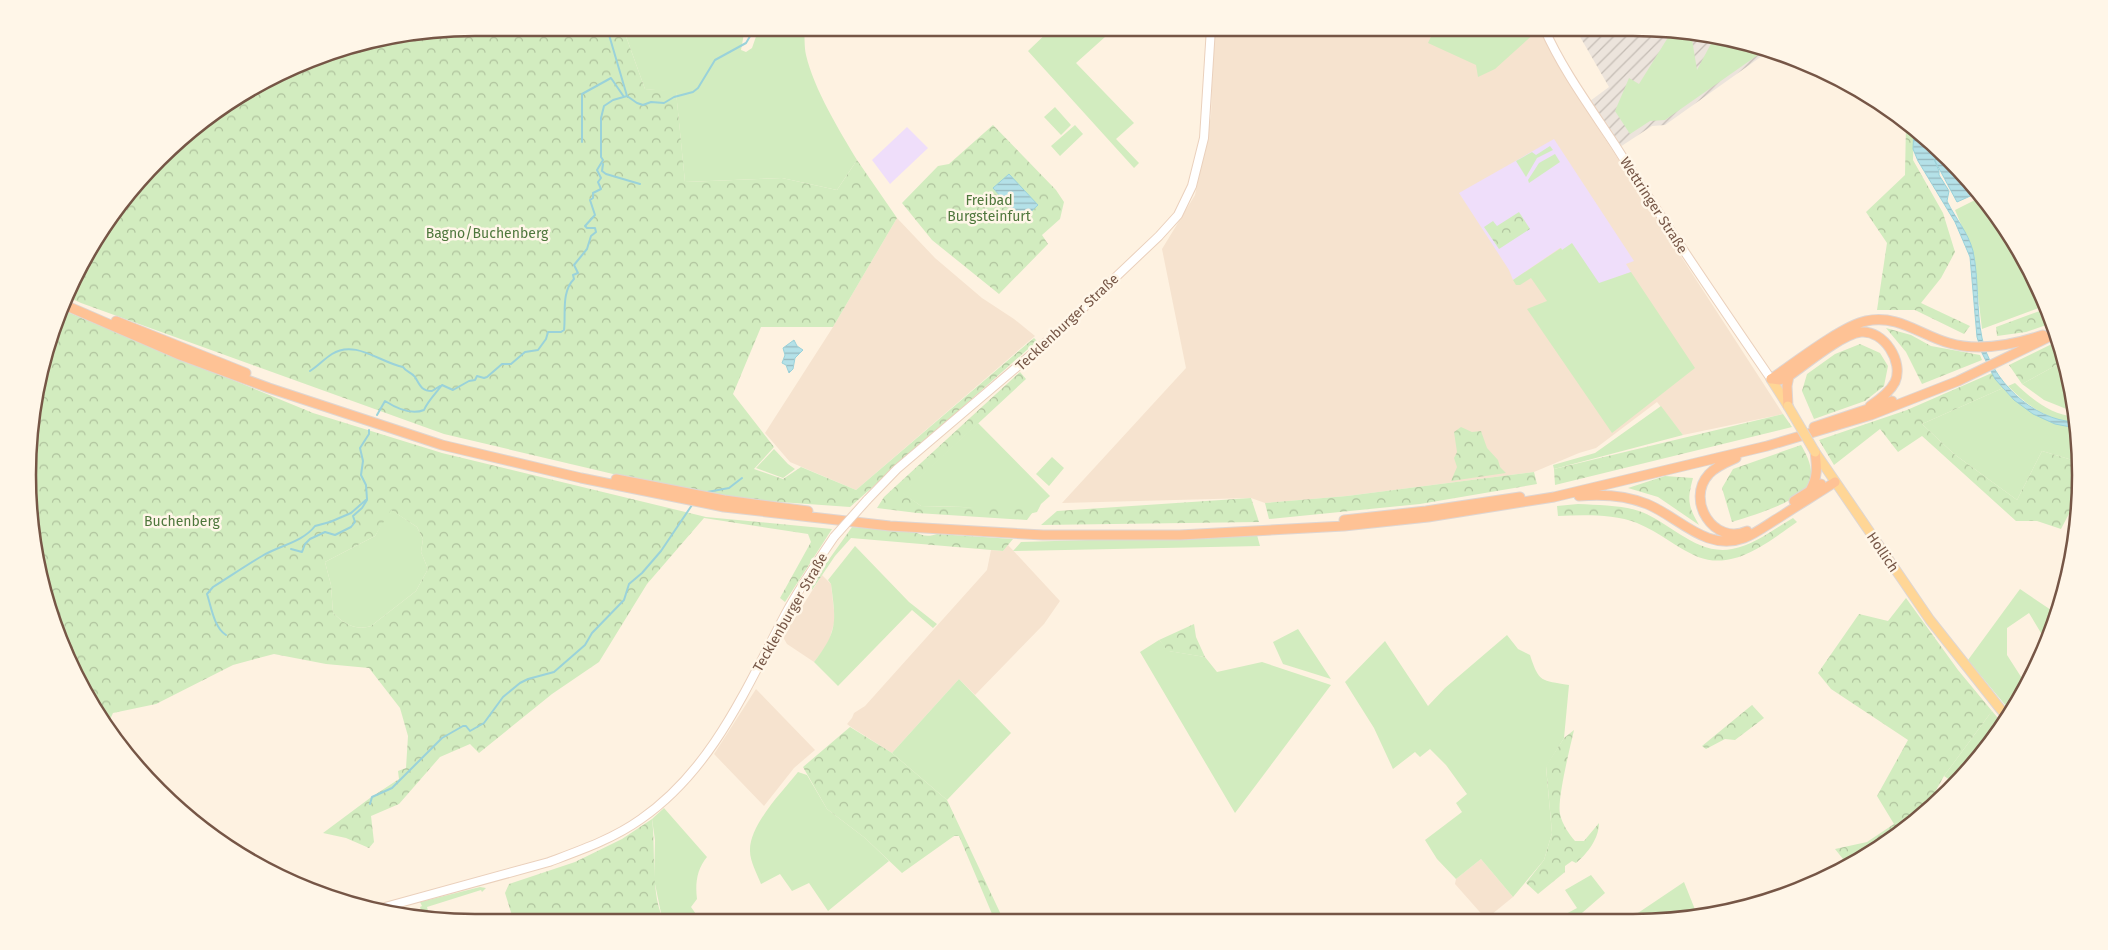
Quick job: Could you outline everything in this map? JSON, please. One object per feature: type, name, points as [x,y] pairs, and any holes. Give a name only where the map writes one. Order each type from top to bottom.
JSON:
[{"type":"highway","points":[[72,302],[271,383],[443,440],[582,473],[724,500],[891,521],[1044,530],[1178,530],[1312,523],[1426,511],[1572,488],[1763,442],[1852,415],[1975,373]]},
{"type":"highway","points":[[70,307],[180,355],[269,388],[442,445],[581,478],[724,507],[909,527],[1042,535],[1180,535],[1344,526],[1428,517],[1554,497],[1767,446],[1871,415],[1925,396],[2009,357],[2049,336]]},
{"type":"highway","points":[[1772,379],[1838,334],[1864,321],[1883,319],[1898,322],[1934,338],[1962,346],[2008,345],[2048,334]]},
{"type":"highway","points":[[1772,379],[1780,380],[1789,376],[1843,338],[1862,332],[1877,336],[1895,355],[1897,370],[1895,382],[1886,393],[1852,415]]},
{"type":"highway","points":[[1788,406],[1786,391],[1789,376]]},
{"type":"highway","points":[[1767,446],[1724,463],[1708,475],[1701,489],[1700,498],[1703,514],[1707,520],[1722,531],[1731,534],[1741,534],[1810,491],[1825,483],[1835,482]]},
{"type":"highway","points":[[1810,491],[1816,481],[1815,452]]},
{"type":"highway","points":[[1554,497],[1603,494],[1632,499],[1664,513],[1707,539],[1728,541],[1743,539],[1757,532],[1835,482]]},
{"type":"main road","name":"Tecklenburger Straße","points":[[391,905],[549,862],[602,842],[641,819],[663,802],[684,781],[720,736],[809,573],[834,537],[866,500],[897,469],[1059,331],[1159,236],[1178,215],[1192,186],[1204,138],[1210,36]]},
{"type":"main road","name":"Wettringer Straße","points":[[1548,36],[1585,99],[1693,264],[1772,379]]},
{"type":"main road","name":"Hollich","points":[[1772,379],[1815,452],[1930,620],[2002,712]]},
{"type":"shaded area","points":[[1214,36],[1543,36],[1563,74],[1783,414],[1683,435],[1657,402],[1596,448],[1534,472],[1347,496],[1265,503],[1251,498],[1062,503],[1186,368],[1162,249],[1195,195],[1211,116]]},
{"type":"shaded area","points":[[1580,36],[1662,37],[1690,40],[1747,51],[1762,56],[1665,125],[1652,126],[1620,147],[1590,101],[1609,87]]},
{"type":"shaded area","points":[[907,127],[928,148],[890,184],[872,160]]},
{"type":"shaded area","points":[[1554,139],[1634,261],[1626,264],[1631,272],[1599,284],[1560,248],[1513,280],[1509,270],[1459,193]]},
{"type":"shaded area","points":[[897,218],[935,258],[982,298],[1014,319],[1035,336],[856,490],[790,462],[765,433],[833,327]]},
{"type":"shaded area","points":[[1008,545],[1060,601],[1044,624],[975,695],[959,679],[892,753],[847,724],[854,713],[865,706],[987,570],[991,550],[1003,551]]},
{"type":"shaded area","points":[[822,575],[831,584],[835,620],[828,644],[814,662],[787,644],[783,637]]},
{"type":"shaded area","points":[[756,689],[815,750],[794,768],[764,806],[714,754]]},
{"type":"shaded area","points":[[1481,859],[1513,897],[1492,914],[1482,914],[1455,884],[1456,879]]},
{"type":"green space","name":"Bagno/Buchenberg","points":[[475,36],[626,36],[645,89],[676,91],[685,182],[782,178],[837,190],[857,160],[897,218],[833,327],[761,327],[733,394],[774,447],[754,469],[783,479],[801,467],[856,490],[1034,338],[1037,341],[850,507],[751,500],[664,486],[444,434],[73,299],[81,281],[110,231],[145,186],[186,145],[208,127],[231,110],[281,81],[361,51],[418,40]]},
{"type":"green space","points":[[626,36],[744,36],[741,50],[746,52],[752,48],[756,36],[804,36],[806,55],[815,82],[857,160],[837,190],[782,178],[685,182],[676,92],[645,89]]},
{"type":"green space","points":[[1044,36],[1106,36],[1076,63],[1134,123],[1116,139],[1139,163],[1134,168],[1028,51]]},
{"type":"green space","points":[[1431,36],[1531,36],[1495,69],[1478,77],[1476,65],[1428,43]]},
{"type":"green space","points":[[1668,38],[1692,40],[1697,70],[1711,44],[1758,55],[1665,120],[1650,121],[1630,134],[1615,111],[1629,78],[1639,84]]},
{"type":"green space","points":[[1055,107],[1071,125],[1061,135],[1044,117]]},
{"type":"green space","name":"Freibad Burgsteinfurt","points":[[993,125],[1056,190],[1064,202],[1060,219],[1042,235],[1048,244],[999,294],[932,240],[902,203],[938,166],[949,164]]},
{"type":"green space","points":[[1075,125],[1083,134],[1060,156],[1051,146]]},
{"type":"green space","points":[[1906,132],[1914,138],[1913,160],[1943,213],[1955,252],[1941,278],[1921,303],[1970,326],[1964,334],[1915,310],[1877,310],[1887,243],[1866,212],[1905,175]]},
{"type":"green space","points":[[1550,146],[1553,150],[1537,158],[1526,177],[1516,161],[1532,152],[1536,155]]},
{"type":"green space","points":[[1555,154],[1560,162],[1529,183],[1528,180],[1539,163]]},
{"type":"green space","points":[[1975,200],[1998,231],[2013,256],[2027,281],[2038,308],[1982,329],[1973,253],[1955,210]]},
{"type":"green space","points":[[1519,212],[1530,229],[1499,249],[1484,227],[1493,221],[1497,226]]},
{"type":"green space","points":[[1572,243],[1599,283],[1631,272],[1695,368],[1612,433],[1527,309],[1547,301],[1531,278],[1520,285],[1516,285],[1513,280],[1561,248],[1562,250]]},
{"type":"green space","points":[[2040,311],[2045,325],[2026,332],[1997,336],[1996,327]]},
{"type":"green space","name":"Buchenberg","points":[[68,312],[313,413],[442,453],[706,517],[832,529],[785,602],[780,598],[811,542],[808,534],[704,518],[647,584],[599,662],[552,694],[479,753],[470,744],[440,757],[399,804],[371,816],[374,842],[369,848],[346,838],[323,833],[399,779],[398,771],[406,768],[408,736],[400,708],[369,668],[326,664],[274,654],[233,665],[156,704],[113,713],[110,719],[81,669],[70,643],[51,589],[40,532],[36,475],[40,418],[51,361]],"holes":[[[391,510],[417,527],[423,539],[421,552],[428,569],[416,591],[371,626],[360,628],[350,626],[333,613],[331,585],[325,562],[375,536]]]},
{"type":"green space","points":[[1886,328],[1911,335],[1931,346],[1980,355],[1982,360],[1922,384],[1906,352]]},
{"type":"green space","points":[[1860,344],[1880,353],[1888,366],[1884,386],[1865,401],[1814,419],[1802,391],[1807,374],[1835,354]]},
{"type":"green space","points":[[2051,344],[2058,364],[2022,384],[2009,365]]},
{"type":"green space","points":[[2058,364],[2066,409],[2044,400],[2022,384]]},
{"type":"green space","points":[[1020,372],[1026,379],[903,493],[921,506],[1035,509],[1027,520],[917,513],[877,508],[884,497]]},
{"type":"green space","points":[[1992,373],[2003,388],[1922,424],[1954,454],[2017,500],[2042,451],[2071,460],[2070,512],[2061,529],[2037,521],[2016,521],[1922,436],[1898,452],[1880,429],[1834,465],[1819,440],[1907,410]]},
{"type":"green space","points":[[2015,383],[2042,405],[2068,415],[2068,421],[2056,419],[2038,411],[2022,400],[2008,386]]},
{"type":"green space","points":[[2003,388],[2014,400],[2069,427],[2071,460],[2042,451],[2017,500],[1954,454],[1922,424]]},
{"type":"green space","points":[[1661,406],[1683,435],[1554,469],[1553,465],[1595,453]]},
{"type":"green space","points":[[1783,414],[1792,427],[1555,485],[1554,469]]},
{"type":"green space","points":[[978,423],[1050,496],[1041,504],[1037,512],[1029,514],[964,507],[921,506],[902,493]]},
{"type":"green space","points":[[1461,427],[1472,432],[1481,431],[1487,448],[1506,473],[1451,481],[1457,467],[1454,458],[1457,452],[1454,432]]},
{"type":"green space","points":[[1801,445],[1808,458],[1811,472],[1810,482],[1805,489],[1776,507],[1732,522],[1722,488],[1733,469]]},
{"type":"green space","points":[[774,449],[795,469],[783,478],[756,468]]},
{"type":"green space","points":[[1052,457],[1064,468],[1049,486],[1036,474]]},
{"type":"green space","points":[[1534,472],[1537,484],[1420,504],[1269,519],[1265,503],[1347,496]]},
{"type":"green space","points":[[1665,476],[1693,478],[1689,498],[1699,525],[1658,497],[1628,488]]},
{"type":"green space","points":[[1251,498],[1259,522],[1041,525],[1057,511]]},
{"type":"green space","points":[[1578,504],[1617,506],[1639,511],[1695,543],[1719,550],[1732,549],[1748,544],[1793,518],[1797,522],[1751,552],[1725,560],[1712,560],[1698,557],[1645,527],[1628,520],[1598,516],[1558,516],[1557,506]]},
{"type":"green space","points":[[390,509],[417,527],[423,539],[421,552],[428,569],[416,591],[371,626],[360,628],[350,626],[333,613],[331,585],[325,562],[375,536]]},
{"type":"green space","points":[[852,527],[915,532],[926,536],[937,534],[1013,539],[1003,551],[851,538],[835,556],[812,590],[810,586]]},
{"type":"green space","points":[[1257,535],[1260,546],[1013,551],[1021,542]]},
{"type":"green space","points":[[855,546],[909,602],[937,624],[933,628],[912,610],[838,686],[814,662],[827,642],[833,626],[833,597],[831,584],[828,580]]},
{"type":"green space","points":[[2020,589],[2050,609],[2042,633],[2029,613],[2007,628],[2007,655],[2022,678],[2006,706],[1968,660]]},
{"type":"green space","points":[[1906,598],[1958,670],[1992,711],[1944,776],[1934,793],[1877,840],[1844,860],[1835,849],[1867,842],[1894,824],[1877,796],[1908,740],[1831,689],[1818,673],[1859,614],[1888,621]]},
{"type":"green space","points":[[1194,624],[1196,637],[1205,657],[1168,651],[1159,640]]},
{"type":"green space","points":[[1298,629],[1331,679],[1283,664],[1273,642]]},
{"type":"green space","points":[[1507,635],[1518,649],[1530,655],[1536,671],[1542,679],[1569,685],[1564,738],[1546,767],[1552,833],[1544,860],[1513,897],[1481,859],[1456,879],[1437,859],[1425,840],[1462,812],[1456,803],[1467,794],[1446,765],[1430,749],[1420,757],[1415,752],[1393,769],[1374,728],[1345,682],[1385,641],[1428,706],[1445,688]]},
{"type":"green space","points":[[1159,640],[1169,651],[1205,657],[1217,672],[1262,662],[1331,685],[1235,813],[1140,652]]},
{"type":"green space","points":[[959,679],[1011,733],[947,800],[892,753]]},
{"type":"green space","points":[[1752,705],[1764,718],[1735,740],[1725,739],[1706,749],[1702,746]]},
{"type":"green space","points":[[1992,711],[1998,719],[1963,764],[1949,779],[1944,776]]},
{"type":"green space","points":[[850,727],[892,753],[947,800],[1001,914],[992,914],[959,836],[954,836],[902,873],[865,838],[827,809],[803,767]]},
{"type":"green space","points":[[1574,730],[1562,786],[1560,814],[1566,829],[1575,841],[1584,841],[1599,823],[1599,829],[1595,840],[1585,855],[1576,863],[1572,861],[1565,866],[1565,872],[1538,894],[1526,883],[1544,860],[1552,833],[1546,766],[1564,738]]},
{"type":"green space","points":[[798,772],[807,775],[827,809],[865,838],[889,861],[828,911],[809,883],[792,891],[780,874],[761,884],[751,859],[751,841],[755,830],[776,798]]},
{"type":"green space","points":[[664,808],[707,857],[699,871],[696,887],[697,899],[691,907],[696,914],[661,914],[654,879],[655,840],[652,819]]},
{"type":"green space","points":[[652,819],[655,887],[661,914],[512,914],[505,893],[509,884],[575,862],[622,839]]},
{"type":"green space","points":[[1591,875],[1605,893],[1581,914],[1566,914],[1577,908],[1565,890]]},
{"type":"green space","points":[[1684,882],[1695,909],[1662,913],[1637,914]]},
{"type":"green space","points":[[480,887],[486,888],[482,892],[481,890],[427,907],[428,911],[421,910],[420,902]]},
{"type":"water","points":[[1914,138],[1943,165],[1971,196],[1957,202],[1934,159],[1939,175],[1949,191],[1947,201],[1968,238],[1973,251],[1982,338],[1994,369],[2004,383],[2029,406],[2059,420],[2068,421],[2069,427],[2055,424],[2033,414],[2014,400],[1995,379],[1982,353],[1977,337],[1970,257],[1955,222],[1918,161],[1913,149]]},
{"type":"water","points":[[1009,174],[1038,205],[1022,220],[993,188]]},
{"type":"water","points":[[794,340],[797,346],[803,350],[795,358],[793,369],[789,373],[786,365],[782,363],[785,355],[783,348]]},
{"type":"waterway","points":[[609,36],[627,96]]},
{"type":"waterway","points":[[377,415],[385,401],[409,411],[424,410],[442,385],[453,390],[469,381],[475,380],[477,376],[487,377],[502,364],[511,364],[525,352],[538,350],[546,339],[548,332],[561,332],[564,330],[567,290],[574,279],[573,275],[578,273],[574,265],[587,249],[591,236],[596,232],[595,228],[587,228],[585,226],[595,215],[590,200],[593,198],[593,193],[601,189],[598,182],[601,178],[597,170],[603,160],[601,157],[601,118],[604,106],[613,100],[627,96],[643,105],[651,102],[664,103],[674,97],[693,92],[698,88],[715,60],[746,43],[750,36]]},
{"type":"waterway","points":[[582,142],[582,94],[611,78],[624,97]]},
{"type":"waterway","points":[[603,164],[602,171],[606,174],[640,184]]},
{"type":"waterway","points":[[310,371],[332,354],[341,350],[359,350],[403,367],[413,375],[425,390],[432,391],[440,386]]},
{"type":"waterway","points":[[226,635],[216,622],[207,594],[213,587],[268,552],[297,540],[315,526],[351,513],[367,499],[366,485],[361,475],[363,461],[360,448],[369,434],[369,430]]},
{"type":"waterway","points":[[702,493],[729,488],[742,478]]},
{"type":"waterway","points":[[291,549],[302,552],[305,544],[310,539],[325,532],[335,535],[351,527],[355,522],[353,516],[362,508],[367,500]]},
{"type":"waterway","points":[[370,804],[372,797],[392,788],[442,738],[463,726],[466,726],[470,731],[484,723],[503,697],[520,683],[554,672],[585,645],[592,633],[624,600],[629,584],[642,573],[661,551],[692,505]]}]
